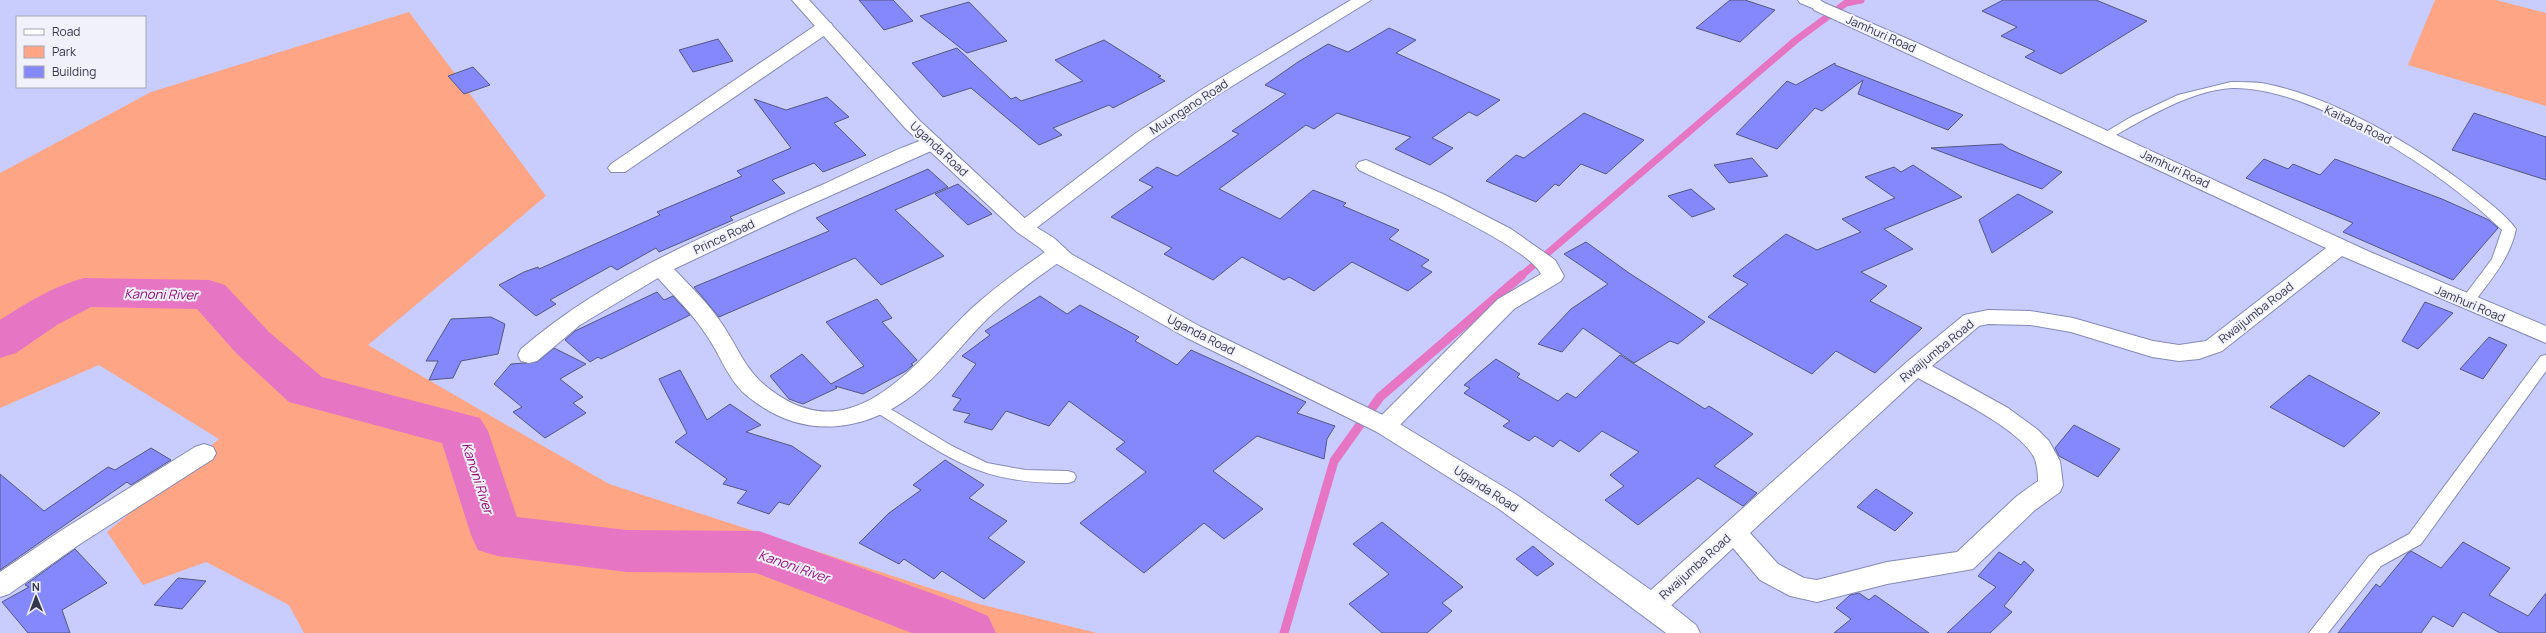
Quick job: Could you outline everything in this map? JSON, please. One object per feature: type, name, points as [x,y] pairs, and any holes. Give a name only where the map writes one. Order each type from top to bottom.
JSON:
[{"type":"street","name":"Uganda Road","points":[[800,0],[912,124],[1024,228],[1058,253],[1193,332],[1354,409],[1385,426],[1508,502],[1652,606],[1686,633]]},
{"type":"street","name":"Muungano Road","points":[[1024,228],[1149,133],[1210,92],[1363,0]]},
{"type":"street","name":"Jamhuri Road","points":[[1813,3],[2105,136],[2340,247],[2466,303],[2546,335]]},
{"type":"street","points":[[618,168],[825,27]]},
{"type":"street","name":"Prince Road","points":[[529,355],[562,325],[637,279],[660,267],[933,143]]},
{"type":"street","points":[[1366,166],[1492,226],[1541,258],[1552,268],[1554,273],[1553,276],[1506,304],[1385,426]]},
{"type":"street","name":"Rwaijumba Road","points":[[1652,606],[1916,367],[1972,320],[1988,317],[2030,318],[2073,325],[2152,349],[2179,353],[2199,351],[2214,346],[2340,247]]},
{"type":"street","points":[[660,267],[719,335],[732,360],[752,386],[791,414],[812,420],[842,420],[879,407],[890,401],[936,361],[958,335],[988,305],[1058,253]]},
{"type":"street","points":[[1734,532],[1769,572],[1799,588],[1817,591],[1887,573],[1964,562],[2026,503],[2052,484],[2051,468],[2040,447],[2020,428],[1916,367]]},
{"type":"street","points":[[0,586],[71,537],[204,453]]},
{"type":"lane","name":"Kaitaba Road","points":[[2105,136],[2175,102],[2210,90],[2232,85],[2262,87],[2301,98],[2342,116],[2384,136],[2421,160],[2478,199],[2498,215],[2509,229],[2508,237],[2498,260],[2466,303]]},
{"type":"lane","points":[[2318,633],[2375,561],[2415,539],[2480,453],[2546,360]]},
{"type":"lane","points":[[879,407],[958,457],[990,469],[1012,475],[1068,477]]},
{"type":"green space","points":[[2435,0],[2496,0],[2546,13],[2546,106],[2408,65]]},
{"type":"green space","points":[[409,12],[546,196],[368,345],[609,484],[979,604],[1097,633],[304,633],[289,605],[206,562],[143,585],[107,532],[219,439],[99,365],[0,408],[0,173],[151,92]]},
{"type":"building","points":[[859,0],[893,0],[913,21],[884,30]]},
{"type":"building","points":[[1730,0],[1745,0],[1775,10],[1740,42],[1696,28]]},
{"type":"building","points":[[2003,0],[2096,0],[2147,21],[2061,74],[2025,57],[2035,51],[2001,36],[2017,27],[1982,11]]},
{"type":"building","points":[[969,2],[1007,41],[967,53],[920,16]]},
{"type":"building","points":[[1389,28],[1416,40],[1396,53],[1500,100],[1477,116],[1469,112],[1432,138],[1453,148],[1430,165],[1395,149],[1411,137],[1337,113],[1314,129],[1306,125],[1219,189],[1280,219],[1313,190],[1346,203],[1343,206],[1399,230],[1389,239],[1429,260],[1421,266],[1432,272],[1408,291],[1352,262],[1314,291],[1289,277],[1284,280],[1242,257],[1213,280],[1164,254],[1172,248],[1111,217],[1153,187],[1139,180],[1157,167],[1177,176],[1239,134],[1232,131],[1286,94],[1265,85],[1298,62],[1328,44],[1348,52]]},
{"type":"building","points":[[718,39],[733,61],[693,72],[679,50]]},
{"type":"building","points":[[1104,40],[1161,76],[1158,77],[1165,81],[1113,108],[1109,105],[1053,128],[1062,135],[1039,145],[971,88],[943,97],[912,63],[957,48],[1011,99],[1016,97],[1021,101],[1083,81],[1055,60]]},
{"type":"building","points":[[1835,63],[1835,65],[1963,115],[1948,130],[1858,94],[1863,80],[1822,111],[1815,108],[1777,149],[1736,134],[1787,81],[1796,85]]},
{"type":"building","points":[[473,67],[490,85],[464,94],[448,76]]},
{"type":"building","points":[[827,97],[849,117],[834,123],[866,155],[823,172],[814,163],[772,180],[785,193],[730,217],[733,220],[659,252],[656,248],[617,270],[611,266],[550,300],[556,304],[536,316],[499,285],[524,272],[538,267],[539,269],[660,215],[657,212],[742,176],[737,171],[791,148],[754,99],[786,110]]},
{"type":"building","points":[[1584,113],[1644,140],[1606,174],[1581,164],[1559,186],[1555,184],[1536,202],[1486,181],[1516,155],[1524,158]]},
{"type":"building","points":[[2474,113],[2546,137],[2546,180],[2452,150]]},
{"type":"building","points":[[2002,144],[2009,149],[2062,172],[2042,189],[1931,148]]},
{"type":"building","points":[[1752,158],[1768,176],[1729,183],[1714,165]]},
{"type":"building","points":[[2264,159],[2288,169],[2293,164],[2320,175],[2335,159],[2442,199],[2489,220],[2498,228],[2453,280],[2343,232],[2353,223],[2246,178]]},
{"type":"building","points":[[1913,165],[1962,197],[1884,229],[1913,249],[1861,272],[1887,286],[1870,301],[1922,328],[1875,373],[1836,351],[1812,374],[1708,317],[1748,284],[1733,276],[1786,234],[1817,250],[1861,232],[1842,219],[1895,198],[1865,177],[1894,167],[1901,172]]},
{"type":"building","points":[[928,169],[948,187],[895,210],[944,256],[881,285],[855,258],[719,317],[694,287],[829,231],[816,218]]},
{"type":"building","points":[[958,184],[992,214],[968,225],[935,194]]},
{"type":"building","points":[[1691,189],[1715,209],[1692,217],[1668,196]]},
{"type":"building","points":[[2018,194],[2053,212],[1992,253],[1979,220]]},
{"type":"building","points":[[1586,242],[1629,273],[1705,322],[1678,344],[1670,341],[1634,363],[1583,328],[1562,352],[1538,344],[1571,309],[1608,284],[1564,254]]},
{"type":"building","points":[[657,292],[664,300],[673,296],[690,315],[601,359],[598,357],[590,362],[565,340],[575,331]]},
{"type":"building","points":[[1040,296],[1067,314],[1080,305],[1139,337],[1135,341],[1177,365],[1191,350],[1306,402],[1297,413],[1335,426],[1327,439],[1324,459],[1257,436],[1213,471],[1263,509],[1224,539],[1204,523],[1144,573],[1080,523],[1146,472],[1116,449],[1125,442],[1069,401],[1049,426],[1006,411],[992,430],[964,422],[970,414],[953,410],[961,399],[952,396],[976,364],[962,356],[990,335],[985,331]]},
{"type":"building","points":[[877,299],[892,318],[882,322],[917,360],[911,364],[913,365],[906,371],[863,394],[835,386],[837,388],[803,404],[789,399],[770,376],[802,354],[831,384],[864,366],[826,322]]},
{"type":"building","points":[[2425,302],[2453,313],[2418,349],[2402,341]]},
{"type":"building","points":[[491,317],[505,324],[498,354],[461,361],[453,378],[429,380],[438,361],[426,361],[451,319]]},
{"type":"building","points":[[2489,337],[2507,345],[2483,379],[2460,369]]},
{"type":"building","points":[[554,348],[586,364],[560,379],[583,397],[573,403],[586,413],[545,438],[513,412],[522,407],[494,384],[511,364],[537,362]]},
{"type":"building","points":[[1620,355],[1705,409],[1709,406],[1753,434],[1714,466],[1757,493],[1743,506],[1698,478],[1638,525],[1605,500],[1624,486],[1610,475],[1639,452],[1602,431],[1579,452],[1560,440],[1553,447],[1535,436],[1529,441],[1503,426],[1510,421],[1464,393],[1470,388],[1464,385],[1496,359],[1520,374],[1517,377],[1558,401],[1567,393],[1576,398]]},
{"type":"building","points":[[680,370],[707,420],[730,404],[761,425],[746,432],[792,446],[821,466],[789,505],[779,502],[769,514],[737,503],[747,491],[723,484],[727,479],[675,442],[687,433],[659,379]]},
{"type":"building","points":[[2309,375],[2380,413],[2344,447],[2270,407]]},
{"type":"building","points":[[2074,425],[2120,449],[2098,477],[2059,456],[2055,448]]},
{"type":"building","points":[[151,448],[171,460],[131,485],[127,482],[0,570],[0,474],[44,511],[108,467],[115,470]]},
{"type":"building","points":[[945,460],[984,485],[969,498],[1007,521],[988,538],[1025,562],[984,599],[942,571],[934,579],[904,559],[899,564],[859,543],[889,513],[921,490],[913,485]]},
{"type":"building","points":[[1876,489],[1913,513],[1895,531],[1857,507]]},
{"type":"building","points":[[1382,522],[1463,587],[1442,603],[1452,611],[1427,633],[1382,633],[1349,604],[1389,574],[1353,544]]},
{"type":"building","points":[[2463,542],[2510,568],[2489,595],[2528,616],[2546,593],[2546,633],[2500,633],[2463,612],[2453,627],[2433,616],[2421,633],[2338,633],[2376,584],[2380,587],[2408,553],[2411,551],[2441,568]]},
{"type":"building","points":[[1533,546],[1554,564],[1537,576],[1516,559]]},
{"type":"building","points":[[75,549],[107,583],[62,610],[70,633],[28,633],[2,602],[29,587],[25,585]]},
{"type":"building","points":[[1999,552],[2021,565],[2024,561],[2034,570],[2004,606],[2012,612],[1990,633],[1947,633],[1996,587],[1978,576]]},
{"type":"building","points":[[178,578],[206,581],[182,609],[154,605]]},
{"type":"building","points":[[1859,593],[1869,600],[1875,595],[1929,633],[1834,633],[1851,619],[1836,608],[1850,595]]},
{"type":"waterway","points":[[1521,276],[1796,40],[1846,3],[1861,0]]},
{"type":"waterway","points":[[1284,633],[1334,461],[1380,397],[1522,275]]},
{"type":"waterway","name":"Kanoni River","points":[[0,342],[41,314],[84,292],[209,295],[253,343],[306,390],[463,431],[497,535],[627,551],[759,552],[933,617],[968,633]]}]
